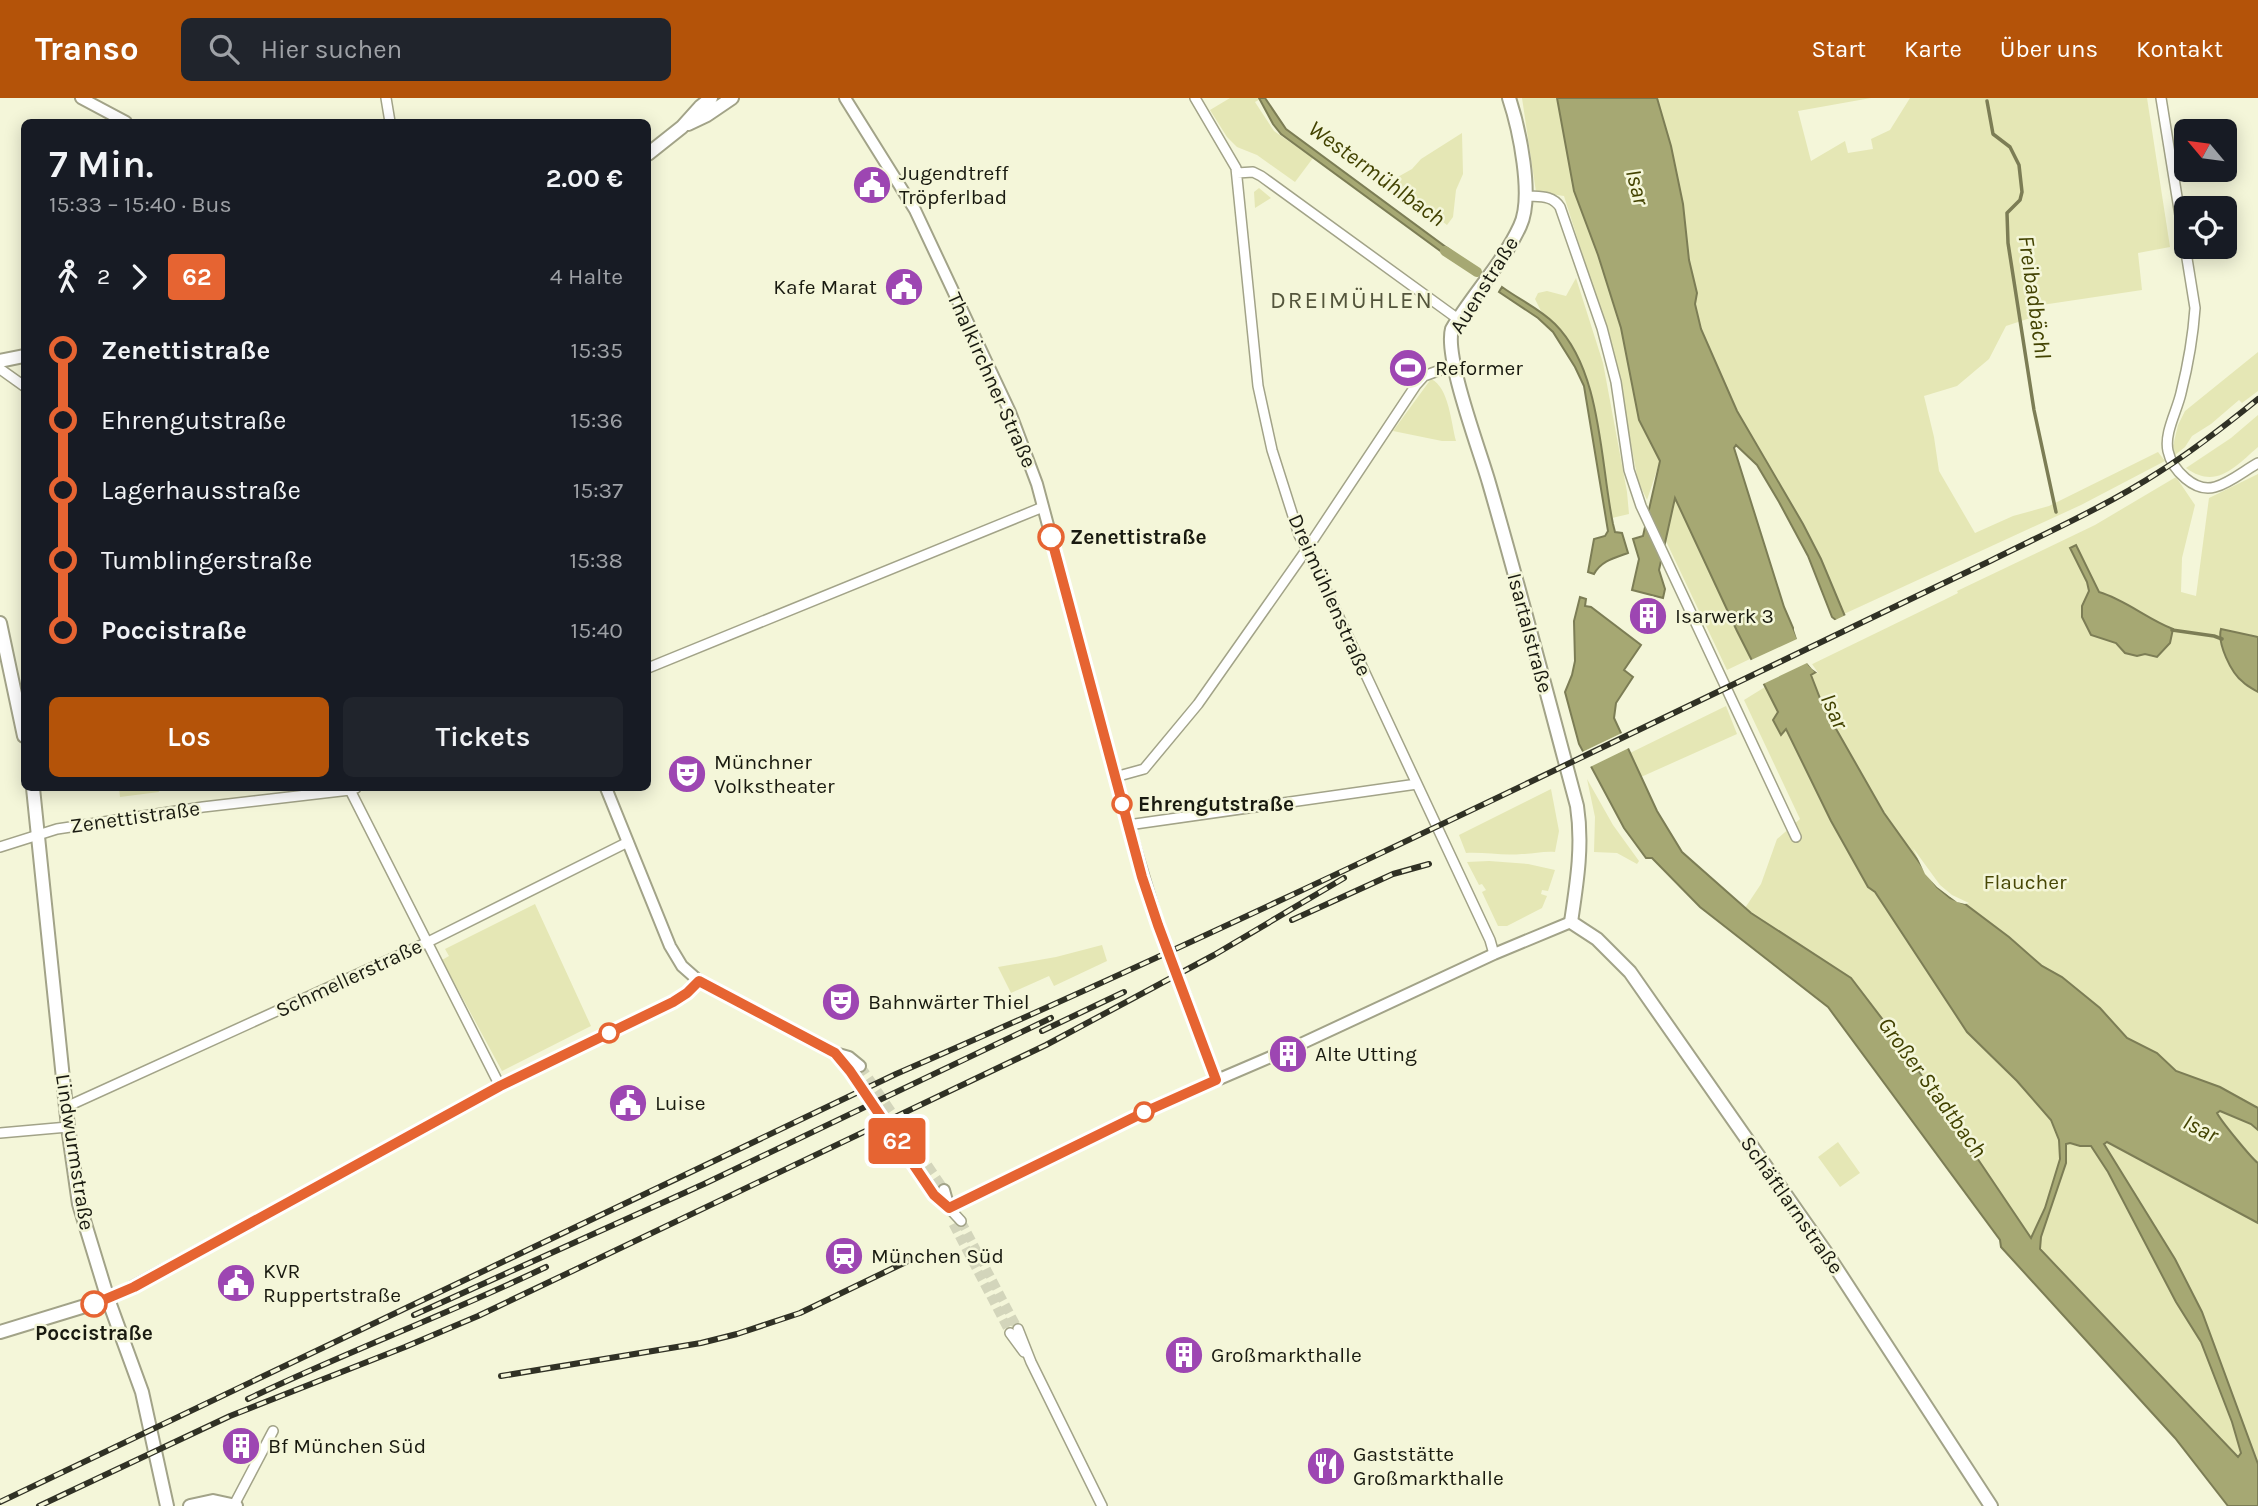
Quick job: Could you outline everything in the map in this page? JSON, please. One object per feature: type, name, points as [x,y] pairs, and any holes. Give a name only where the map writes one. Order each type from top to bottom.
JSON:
[{"type":"main road","points":[[682,127],[696,103],[711,98]]},
{"type":"main road","points":[[651,152],[682,127],[707,116],[732,98]]},
{"type":"main road","name":"Auenstraße","points":[[1450,349],[1450,335],[1458,319],[1521,224],[1527,196],[1510,98]]},
{"type":"main road","name":"Isartalstraße","points":[[1450,349],[1577,806],[1581,830],[1580,857],[1571,922]]},
{"type":"main road","points":[[0,361],[21,357]]},
{"type":"main road","points":[[0,623],[21,722]]},
{"type":"main road","name":"Lindwurmstraße","points":[[33,791],[68,1127],[83,1222],[142,1392],[167,1506]]},
{"type":"main road","name":"Schäftlarnstraße","points":[[1571,922],[1597,939],[1630,972],[1823,1247],[1991,1506]]},
{"type":"main road","points":[[0,1332],[108,1299]]},
{"type":"main road","points":[[190,1506],[213,1502],[235,1506]]},
{"type":"main road","points":[[226,1506],[235,1506]]},
{"type":"street","points":[[81,98],[120,119]]},
{"type":"street","points":[[386,98],[390,119]]},
{"type":"street","name":"Thalkirchner Straße","points":[[845,98],[915,210],[1010,412],[1033,472],[1128,825],[1158,925]]},
{"type":"street","points":[[1195,98],[1237,173],[1253,172],[1261,176],[1458,319]]},
{"type":"street","points":[[2161,98],[2195,307],[2193,337],[2181,395],[2168,437],[2168,452],[2184,478],[2204,488],[2216,487],[2258,463]]},
{"type":"street","name":"Dreimühlenstraße","points":[[1237,173],[1258,386],[1272,450],[1299,535],[1490,940],[1494,954]]},
{"type":"street","points":[[1527,196],[1556,200],[1560,207],[1602,328],[1621,406],[1629,470],[1644,514],[1668,560],[1796,837]]},
{"type":"street","points":[[1115,777],[1141,771],[1163,748],[1198,704],[1307,549],[1416,385],[1424,376],[1454,365]]},
{"type":"street","points":[[0,369],[21,384]]},
{"type":"street","points":[[651,667],[1043,507]]},
{"type":"street","points":[[1128,825],[1417,784]]},
{"type":"street","name":"Zenettistraße","points":[[0,847],[57,829],[203,807],[336,791]]},
{"type":"street","points":[[354,791],[426,943],[500,1086]]},
{"type":"street","points":[[607,791],[674,954],[687,971],[699,981],[835,1053],[855,1068]]},
{"type":"street","name":"Schmellerstraße","points":[[66,1107],[426,943],[628,842]]},
{"type":"street","points":[[1290,1049],[1494,954],[1571,922]]},
{"type":"street","points":[[108,1299],[500,1086],[673,1002],[699,981]]},
{"type":"street","points":[[1184,993],[1216,1080]]},
{"type":"street","points":[[949,1208],[1149,1110],[1273,1056]]},
{"type":"street","points":[[0,1133],[68,1127]]},
{"type":"street","points":[[939,1192],[957,1223]]},
{"type":"street","points":[[1014,1331],[1102,1506]]},
{"type":"street","points":[[235,1506],[273,1431]]},
{"type":"green space","points":[[1230,98],[1262,98],[1255,102],[1274,131],[1313,158],[1295,182],[1257,155],[1237,147],[1227,137],[1210,110]]},
{"type":"green space","points":[[1522,98],[1557,98],[1574,191],[1621,328],[1639,420],[1660,461],[1647,500],[1638,481],[1614,355],[1564,196],[1536,192]]},
{"type":"green space","points":[[1657,98],[1871,98],[1798,111],[1811,161],[1845,141],[1848,153],[1873,149],[1871,139],[1890,130],[1910,98],[2147,98],[2170,247],[2138,253],[2142,290],[2035,306],[2036,316],[2006,326],[1989,359],[1957,386],[1924,396],[1939,471],[1975,533],[2013,516],[2049,506],[2158,452],[2165,461],[2081,505],[1844,614],[1803,524],[1737,411],[1701,329],[1695,304],[1697,293],[1689,260],[1683,204],[1671,146]]},
{"type":"green space","points":[[1462,133],[1463,174],[1456,190],[1453,217],[1447,225],[1392,184],[1421,159]]},
{"type":"green space","points":[[1259,188],[1271,198],[1255,208],[1254,192]]},
{"type":"green space","points":[[1576,278],[1603,363],[1627,492],[1629,514],[1612,518],[1589,384],[1573,349],[1558,327],[1541,311],[1535,299],[1538,293],[1547,291],[1566,296]]},
{"type":"green space","points":[[2258,352],[2258,391],[2242,403],[2239,400],[2192,436],[2185,447],[2175,455],[2173,446],[2185,411]]},
{"type":"green space","points":[[1431,379],[1446,397],[1456,441],[1442,441],[1393,431]]},
{"type":"green space","points":[[2258,415],[2258,447],[2233,468],[2225,473],[2207,477],[2186,468],[2231,438]]},
{"type":"green space","name":"Flaucher","points":[[2258,474],[2258,1506],[2228,1506],[2175,1438],[2058,1311],[2000,1240],[1828,1007],[1737,935],[1751,914],[1745,908],[1761,884],[1777,839],[1800,819],[1744,700],[1765,687],[1958,593],[1957,591],[2095,525],[2176,477],[2195,505],[2182,558],[2181,592],[2196,596],[2209,498]],"holes":[[[2076,545],[2096,586],[2089,590],[2070,548]]]},
{"type":"green space","points":[[1674,496],[1752,658],[1727,670],[1665,539]]},
{"type":"green space","points":[[1726,706],[1737,734],[1641,777],[1630,753]]},
{"type":"green space","points":[[1587,779],[1613,825],[1639,861],[1637,864],[1617,853],[1594,852],[1595,817]]},
{"type":"green space","points":[[1551,789],[1559,831],[1555,852],[1466,853],[1459,835]]},
{"type":"green space","points":[[119,791],[159,792],[120,797]]},
{"type":"green space","points":[[1467,862],[1528,864],[1555,870],[1548,891],[1542,890],[1541,894],[1547,896],[1542,908],[1507,926],[1498,926],[1482,892],[1486,890],[1482,884],[1479,885]]},
{"type":"green space","points":[[535,904],[591,1026],[502,1071],[442,960],[449,956],[445,949]]},
{"type":"green space","points":[[1102,945],[1107,961],[1054,986],[1049,976],[1011,993],[998,967],[1056,957]]},
{"type":"green space","points":[[1838,1142],[1860,1173],[1840,1187],[1818,1157]]},
{"type":"water","points":[[1259,98],[1265,98],[1286,129],[1458,256],[1454,261],[1281,134]]},
{"type":"water","name":"Isar","points":[[1557,98],[1657,98],[1671,146],[1683,204],[1689,260],[1697,293],[1695,304],[1701,329],[1737,411],[1821,559],[1852,633],[1832,617],[1808,556],[1779,502],[1757,465],[1736,445],[1734,448],[1784,607],[1809,665],[1816,672],[1811,675],[1823,706],[1884,813],[1937,887],[2009,937],[2042,966],[2062,977],[2100,1008],[2127,1038],[2157,1053],[2176,1071],[2220,1087],[2258,1108],[2258,1130],[2251,1124],[2220,1111],[2217,1113],[2258,1163],[2258,1223],[2107,1142],[2104,1144],[2175,1259],[2202,1312],[2258,1464],[2258,1506],[2228,1506],[2175,1438],[2001,1247],[2000,1240],[1828,1007],[1700,907],[1652,858],[1646,858],[1624,828],[1579,744],[1565,692],[1575,661],[1574,621],[1580,597],[1586,599],[1585,606],[1591,607],[1641,645],[1624,670],[1633,677],[1616,703],[1614,718],[1657,811],[1682,852],[1751,913],[1851,978],[1893,1033],[2031,1238],[2045,1208],[2060,1159],[2059,1140],[2051,1120],[2017,1081],[1967,1032],[1875,892],[1868,887],[1831,821],[1786,729],[1781,735],[1773,720],[1778,712],[1675,498],[1659,570],[1665,589],[1663,598],[1632,590],[1639,559],[1633,539],[1643,536],[1660,461],[1639,420],[1621,328],[1574,191]],"holes":[[[2066,1144],[2091,1146],[2108,1172],[2176,1302],[2201,1342],[2232,1422],[2241,1453],[2238,1457],[2040,1249],[2041,1237],[2066,1163]]]},
{"type":"water","points":[[1502,287],[1555,324],[1582,366],[1591,392],[1613,524],[1615,532],[1622,533],[1628,553],[1604,563],[1594,574],[1588,572],[1594,539],[1605,536],[1608,531],[1584,386],[1553,332],[1538,318],[1499,292]]},
{"type":"water","points":[[2076,545],[2099,592],[2173,629],[2170,643],[2157,657],[2125,653],[2116,643],[2091,635],[2082,617],[2082,606],[2089,591],[2087,582],[2070,548]]},
{"type":"water","points":[[2221,629],[2258,637],[2258,692],[2238,678],[2230,665],[2221,642]]},
{"type":"pier","points":[[1848,614],[1855,633],[1853,637],[1833,621]]},
{"type":"pier","points":[[1794,622],[1819,674],[1807,663],[1761,685],[1749,661],[1797,639]]},
{"type":"pier","points":[[1624,732],[1631,747],[1588,768],[1580,753]]},
{"type":"pier","points":[[1913,848],[1940,885],[1952,895],[1969,903],[1957,902],[1937,887],[1925,874]]},
{"type":"waterway","name":"Freibadbächl","points":[[1987,101],[1993,134],[2010,147],[2019,165],[2022,192],[2020,200],[2007,213],[2008,243],[2034,410],[2056,512]]},
{"type":"waterway","name":"Westermühlbach","points":[[1445,251],[1477,272]]},
{"type":"waterway","points":[[2172,630],[2222,639]]},
{"type":"tunnel","points":[[1158,925],[1184,993]]},
{"type":"tunnel","points":[[860,1066],[944,1190]]},
{"type":"tunnel","points":[[850,1071],[934,1195]]},
{"type":"tunnel","points":[[961,1221],[1018,1329]]},
{"type":"tunnel","points":[[953,1224],[1010,1333]]},
{"type":"railway","points":[[0,1502],[896,1074],[1308,887],[1988,562],[2139,485],[2222,428],[2258,399]]},
{"type":"railway","points":[[1292,920],[1393,874],[1429,864]]},
{"type":"railway","points":[[39,1506],[230,1416],[478,1316],[1046,1045],[1214,955],[1344,878]]},
{"type":"railway","points":[[1042,1031],[1124,992]]},
{"type":"railway","points":[[414,1315],[704,1184],[1051,1018]]},
{"type":"railway","points":[[501,1376],[701,1343],[737,1334],[800,1313],[908,1261]]},
{"type":"railway","points":[[248,1399],[546,1267]]},
{"type":"bus line","name":"62","points":[[94,1304],[134,1287],[500,1086],[673,1002],[699,981],[835,1053],[934,1195],[949,1208],[1216,1080],[1142,877],[1051,537]]},
{"type":"place","name":"Jugendtreff Tröpferlbad","points":[[872,185]]},
{"type":"place","name":"Kafe Marat","points":[[904,287]]},
{"type":"place","name":"Reformer","points":[[1408,368]]},
{"type":"place","name":"Zenettistraße","points":[[1051,537]]},
{"type":"place","name":"Isarwerk 3","points":[[1648,616]]},
{"type":"place","name":"Münchner Volkstheater","points":[[687,774]]},
{"type":"place","name":"Ehrengutstraße","points":[[1122,804]]},
{"type":"place","name":"Bahnwärter Thiel","points":[[841,1002]]},
{"type":"place","name":"Alte Utting","points":[[1288,1054]]},
{"type":"place","name":"Luise","points":[[628,1103]]},
{"type":"place","name":"München Süd","points":[[844,1256]]},
{"type":"place","name":"KVR Ruppertstraße","points":[[236,1283]]},
{"type":"place","name":"Poccistraße","points":[[94,1304]]},
{"type":"place","name":"Großmarkthalle","points":[[1184,1355]]},
{"type":"place","name":"Bf München Süd","points":[[241,1446]]},
{"type":"place","name":"Gaststätte Großmarkthalle","points":[[1326,1466]]},
{"type":"district","name":"DREIMÜHLEN","points":[[1352,300]]},
{"type":"water label","name":"Großer Stadtbach","points":[[1933,1087]]}]
